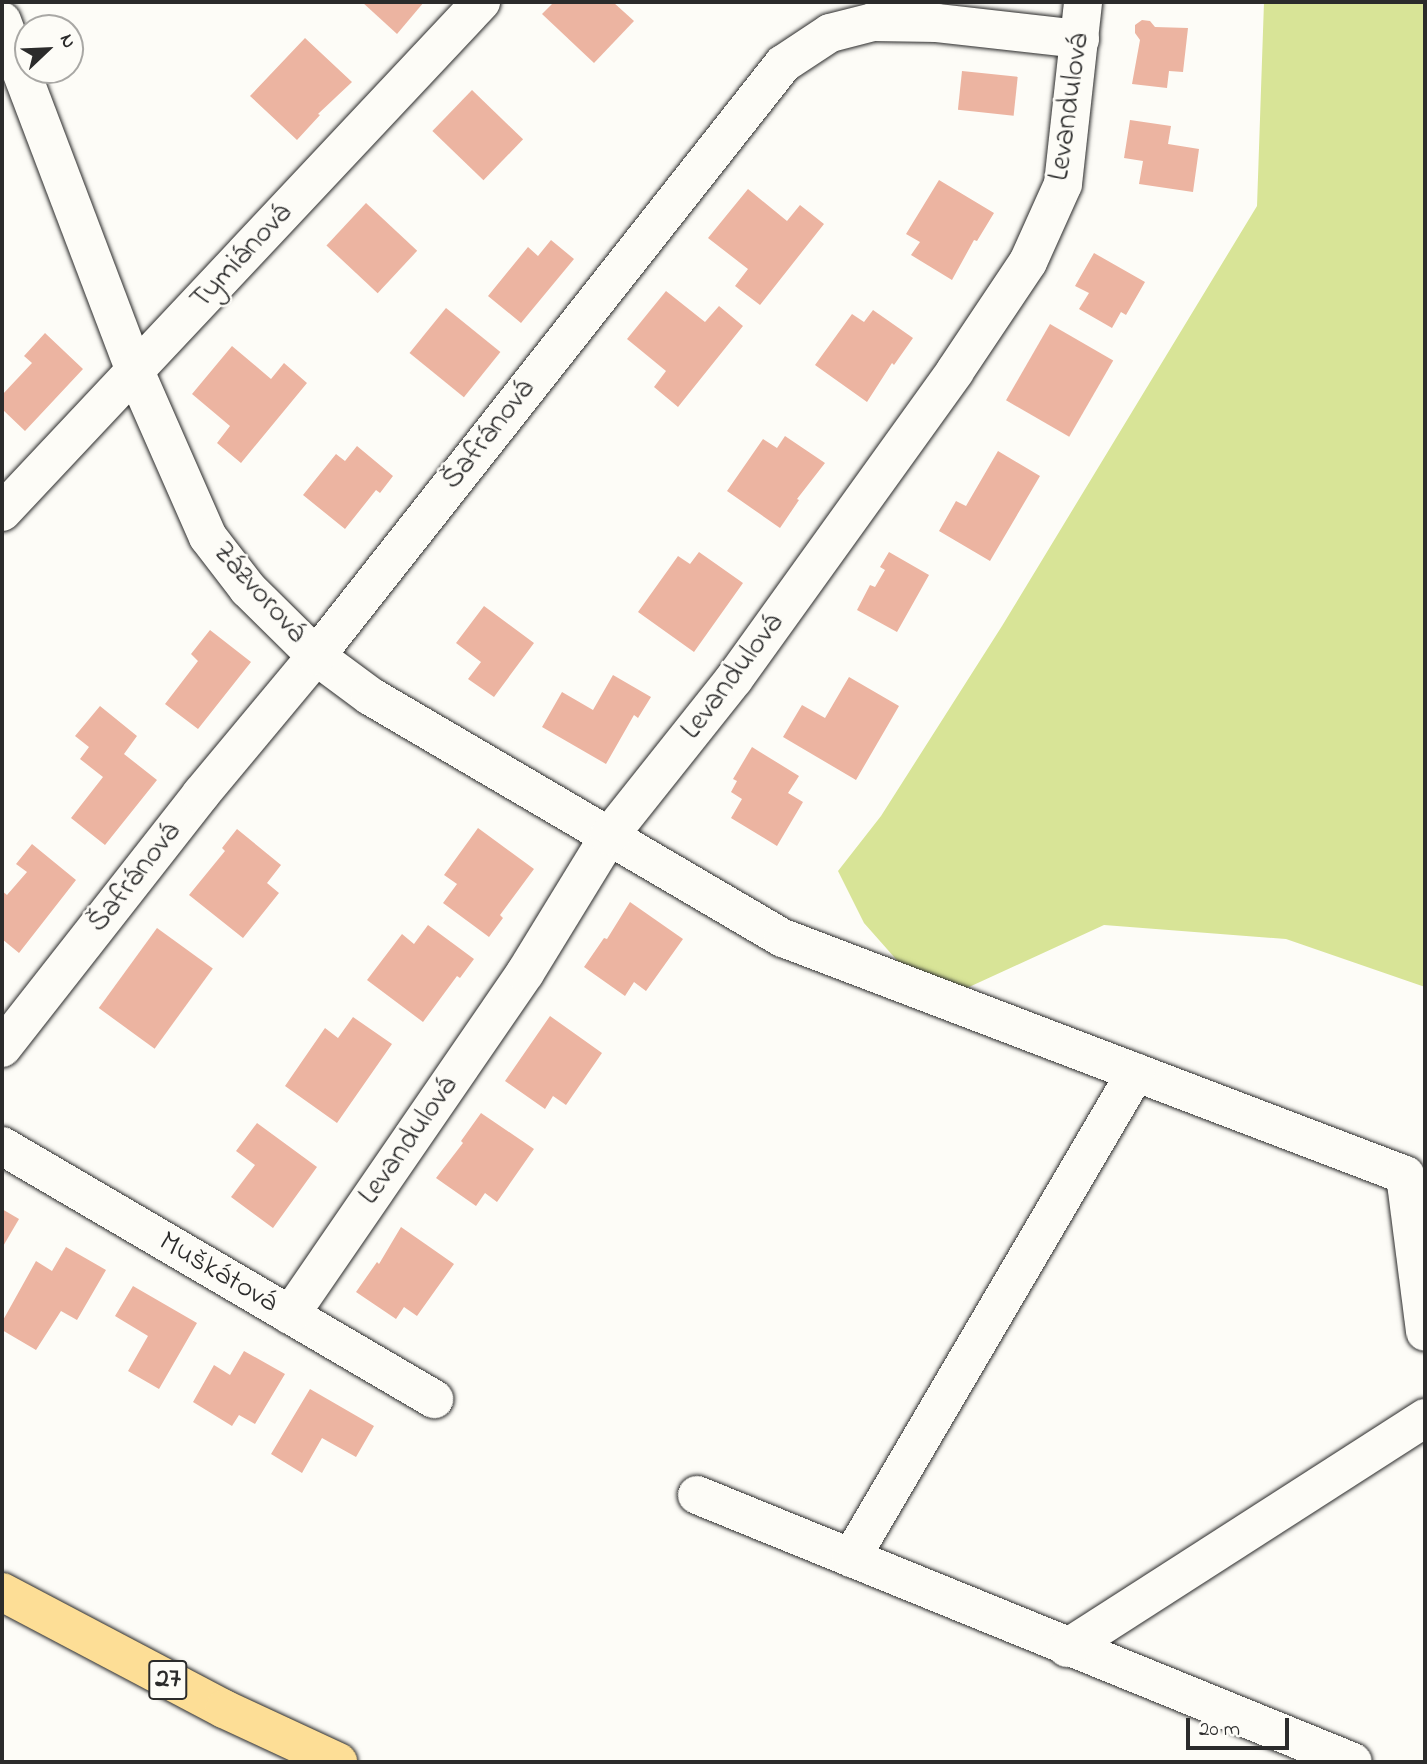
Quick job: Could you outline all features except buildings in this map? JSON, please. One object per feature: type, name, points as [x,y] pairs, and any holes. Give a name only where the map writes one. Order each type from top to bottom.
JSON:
[{"type":"main road","name":"27","points":[[2,1592],[224,1709],[338,1762]]},
{"type":"street","name":"Tymiánová","points":[[2,512],[481,2]]},
{"type":"street","name":"Levandulová","points":[[290,1315],[525,973],[609,836],[734,679],[955,371],[1028,262],[1063,184],[1083,2]]},
{"type":"street","name":"Zázvorová","points":[[2,21],[135,371],[208,537],[248,589],[316,656],[370,696],[783,938],[1405,1175],[1425,1332]]},
{"type":"street","name":"Šafránová","points":[[2,1048],[201,794],[316,656],[783,64],[830,33],[873,22],[937,23],[1080,39]]},
{"type":"street","points":[[851,1558],[1136,1072]]},
{"type":"street","name":"Muškátová","points":[[2,1146],[434,1399]]},
{"type":"street","points":[[1067,1648],[1425,1418]]},
{"type":"street","points":[[697,1495],[1067,1648],[1353,1762]]},
{"type":"green space","points":[[1264,2],[1425,2],[1425,987],[1286,939],[1104,925],[956,993],[910,975],[864,923],[838,871],[881,816],[1002,626],[1257,206]]}]
